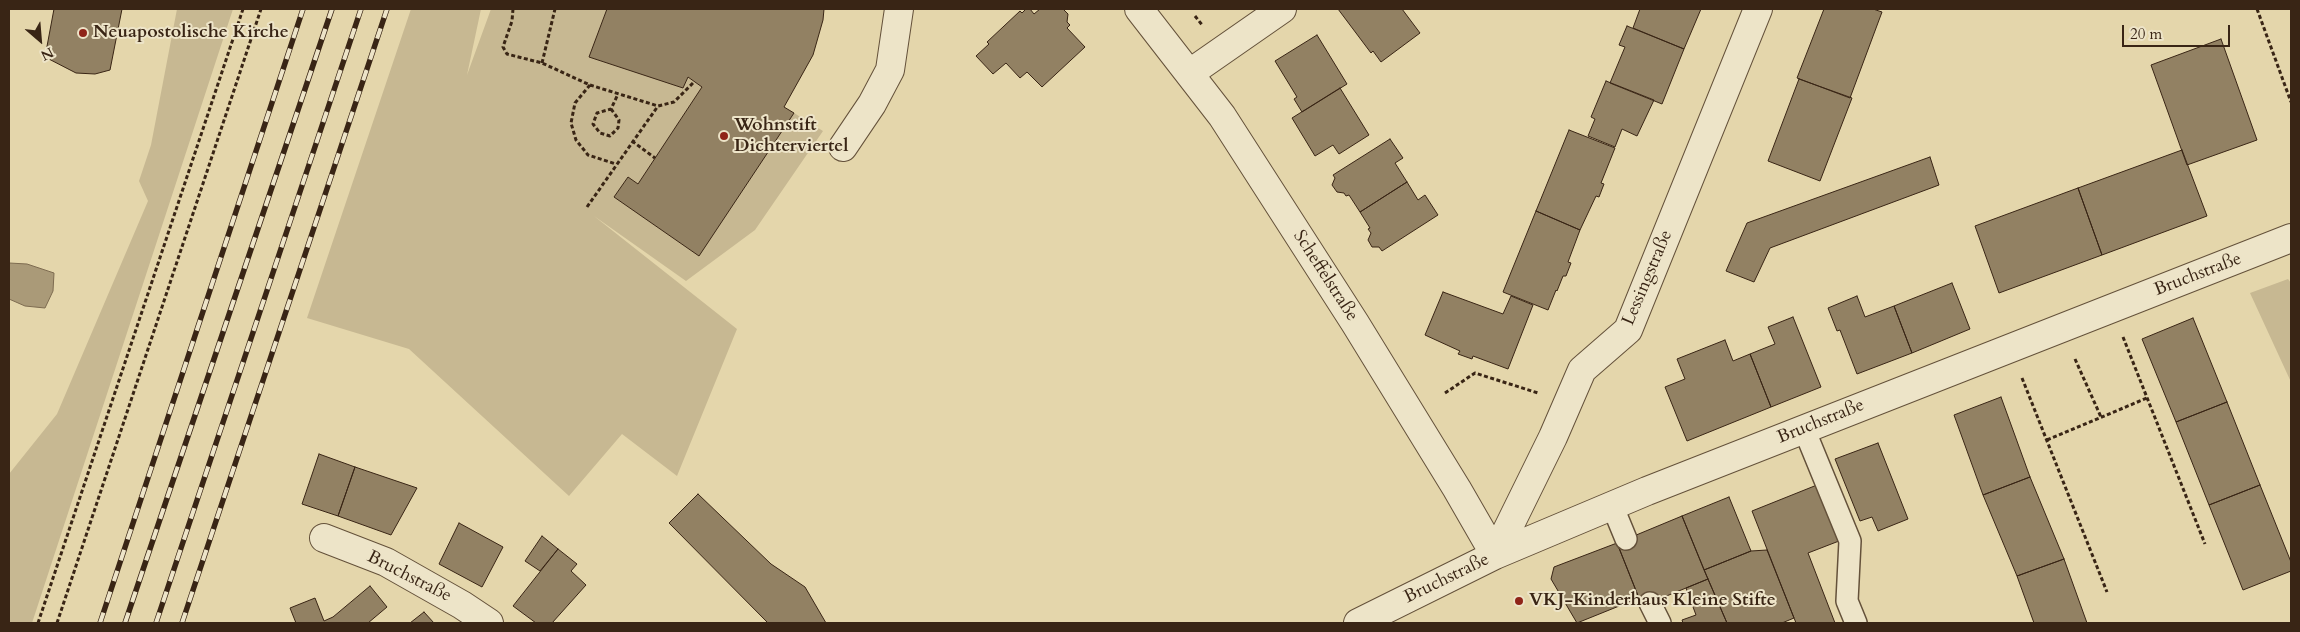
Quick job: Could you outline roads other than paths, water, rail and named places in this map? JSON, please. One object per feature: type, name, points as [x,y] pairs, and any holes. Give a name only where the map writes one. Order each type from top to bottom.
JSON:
[{"type":"street","points":[[843,147],[872,104],[890,70],[900,9]]},
{"type":"street","name":"Scheffelstraße","points":[[1139,9],[1222,116],[1355,323],[1457,489],[1495,555]]},
{"type":"street","points":[[1190,73],[1282,9]]},
{"type":"street","name":"Lessingstraße","points":[[1495,555],[1553,437],[1582,370],[1628,330],[1758,9]]},
{"type":"street","name":"Bruchstraße","points":[[1358,623],[1495,555],[1612,505],[2291,238]]},
{"type":"street","name":"Bruchstraße","points":[[324,538],[386,562],[462,605],[489,623]]},
{"type":"lane","points":[[1804,429],[1850,541],[1847,600],[1856,623]]},
{"type":"lane","points":[[1612,505],[1626,539]]},
{"type":"lane","points":[[1650,603],[1660,623]]},
{"type":"railway","points":[[100,623],[303,9]]},
{"type":"railway","points":[[125,623],[332,9]]},
{"type":"railway","points":[[156,623],[361,9]]},
{"type":"railway","points":[[182,623],[387,9]]},
{"type":"place","name":"Neuapostolische Kirche","points":[[83,33]]},
{"type":"place","name":"Wohnstift Dichterviertel","points":[[724,136]]},
{"type":"place","name":"VKJ-Kinderhaus Kleine Stifte","points":[[1519,601]]}]
